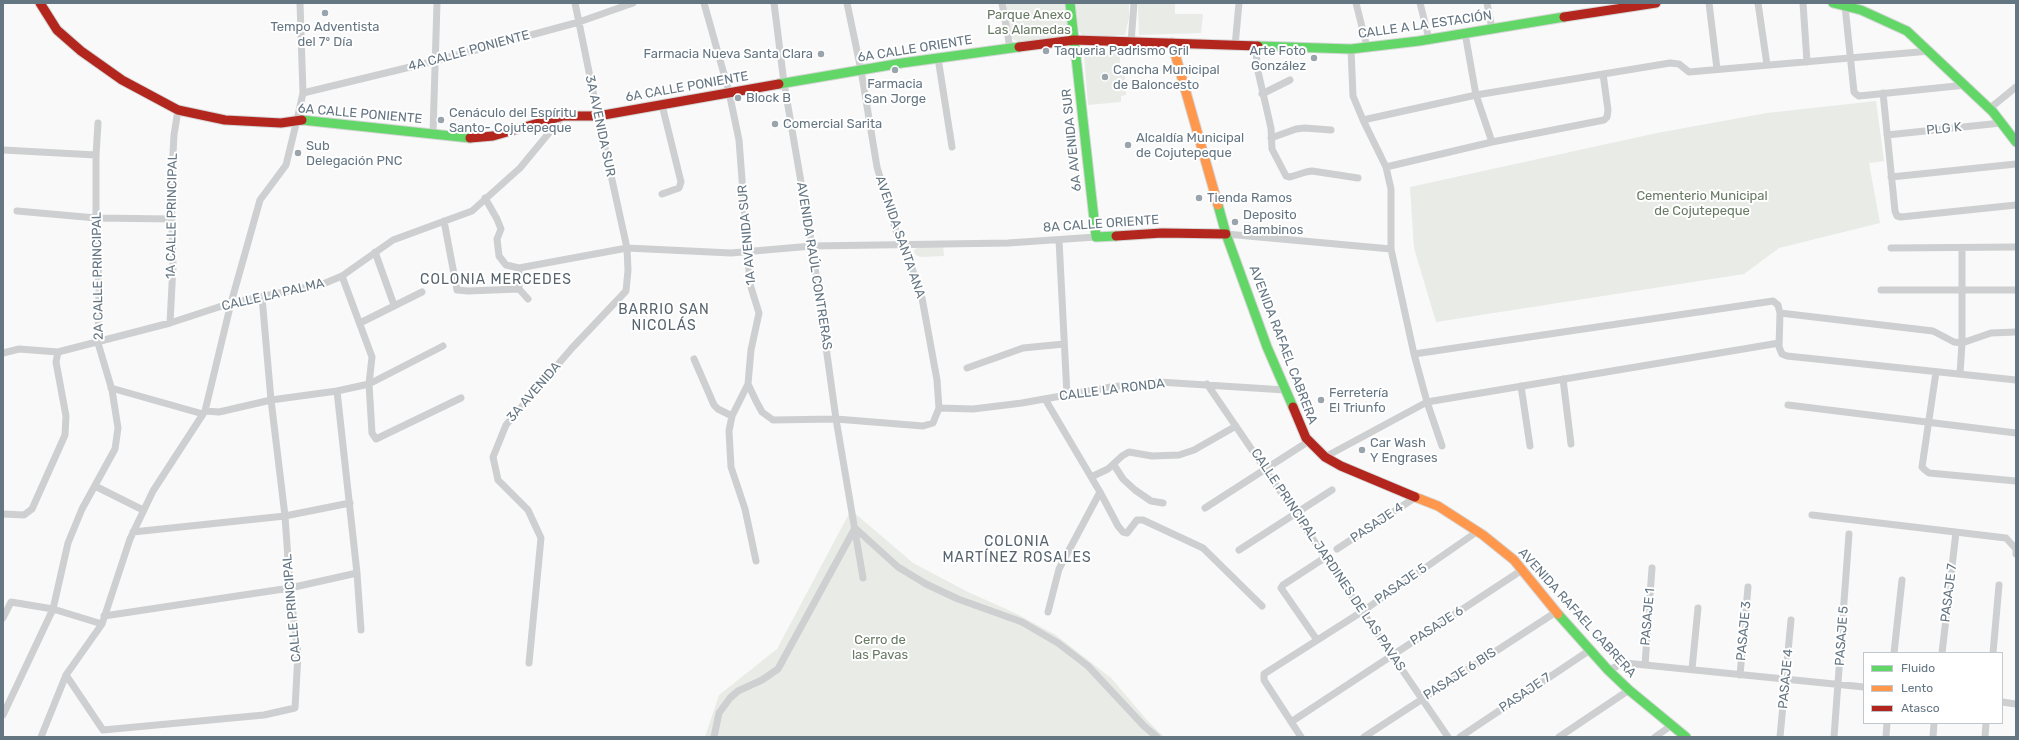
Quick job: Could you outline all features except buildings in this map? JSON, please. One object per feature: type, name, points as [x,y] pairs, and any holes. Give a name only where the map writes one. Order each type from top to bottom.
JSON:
[{"type":"street","name":"6A CALLE PONIENTE","points":[[40,3],[57,30],[81,51],[122,80],[178,110],[225,120],[281,123],[297,120],[432,133],[465,138],[494,136],[563,116],[598,116],[784,83]]},
{"type":"street","points":[[41,737],[66,675],[102,624],[133,532],[143,510],[153,491],[204,413],[231,303],[260,200],[286,165],[297,120],[303,93],[300,3]]},
{"type":"street","points":[[432,133],[437,3]]},
{"type":"street","name":"3A AVENIDA SUR","points":[[575,3],[627,248]]},
{"type":"street","name":"4A CALLE PONIENTE","points":[[303,93],[435,61],[579,22],[633,3]]},
{"type":"street","name":"1A AVENIDA SUR","points":[[704,3],[729,92],[740,140],[749,252],[750,284],[759,313],[751,350],[748,384]]},
{"type":"street","name":"AVENIDA RAÚL CONTRERAS","points":[[774,3],[784,83],[812,246],[836,419],[863,578]]},
{"type":"street","name":"AVENIDA SANTA ANA","points":[[847,3],[861,70],[877,167],[897,234],[904,244],[922,298],[937,380],[940,408]]},
{"type":"street","points":[[1002,3],[1010,48]]},
{"type":"street","name":"6A AVENIDA SUR","points":[[1070,3],[1096,238]]},
{"type":"street","points":[[1131,42],[1134,3]]},
{"type":"street","points":[[1235,46],[1239,3]]},
{"type":"street","points":[[1356,3],[1367,47]]},
{"type":"street","points":[[1420,3],[1429,39]]},
{"type":"street","points":[[1487,3],[1492,29]]},
{"type":"street","name":"CALLE A LA ESTACIÓN","points":[[1131,42],[1351,49],[1492,29],[1610,6],[1656,3]]},
{"type":"street","points":[[1709,3],[1717,69]]},
{"type":"street","points":[[1758,3],[1767,65]]},
{"type":"street","points":[[1803,3],[1807,62]]},
{"type":"street","points":[[1833,3],[1861,10],[1907,31],[1990,109],[2016,142]]},
{"type":"street","points":[[1845,6],[1854,92],[1859,96],[1966,85]]},
{"type":"street","points":[[1465,33],[1476,95],[1490,142]]},
{"type":"street","name":"6A CALLE ORIENTE","points":[[784,83],[938,58],[1074,40],[1131,42]]},
{"type":"street","name":"AVENIDA RAFAEL CABRERA","points":[[1172,43],[1226,234],[1285,390],[1306,438],[1325,457],[1341,466],[1438,506],[1478,531],[1514,560],[1556,612],[1608,670],[1629,690],[1686,737]]},
{"type":"street","points":[[1256,46],[1257,67],[1271,128],[1272,149],[1286,176],[1290,177],[1312,171],[1358,178]]},
{"type":"street","points":[[1351,49],[1350,64],[1353,96],[1386,167],[1391,190],[1391,249],[1414,354],[1427,402],[1442,446]]},
{"type":"street","points":[[1363,120],[1476,95],[1674,63],[1679,64],[1689,72],[1930,51]]},
{"type":"street","points":[[938,58],[952,147]]},
{"type":"street","points":[[1386,167],[1490,142],[1604,120],[1607,117],[1608,110],[1603,74]]},
{"type":"street","points":[[1262,94],[1290,80]]},
{"type":"street","points":[[1990,109],[2016,87]]},
{"type":"street","points":[[1883,93],[1895,211],[1901,218],[2016,205]]},
{"type":"street","points":[[662,105],[681,182],[679,188],[662,194]]},
{"type":"street","name":"1A CALLE PRINCIPAL","points":[[170,322],[174,135],[178,110]]},
{"type":"street","name":"CALLE LA PALMA","points":[[3,353],[18,348],[58,352],[170,322],[231,303],[323,284],[342,276],[393,240],[472,211],[520,168],[563,116]]},
{"type":"street","name":"2A CALLE PRINCIPAL","points":[[3,715],[53,609],[68,543],[82,509],[115,449],[118,428],[111,388],[98,342],[99,290],[96,218],[96,155],[98,123]]},
{"type":"street","name":"PLG K","points":[[1887,135],[2001,123]]},
{"type":"street","points":[[1271,138],[1296,129],[1305,128],[1331,130]]},
{"type":"street","points":[[3,150],[96,155]]},
{"type":"street","points":[[1891,177],[2016,164]]},
{"type":"street","points":[[485,198],[497,219],[500,229],[497,239],[499,256],[506,264],[519,268],[519,289],[528,299]]},
{"type":"street","points":[[17,211],[96,218],[172,219]]},
{"type":"street","points":[[444,221],[457,290],[519,289]]},
{"type":"street","name":"8A CALLE ORIENTE","points":[[519,268],[627,248],[731,253],[812,246],[1059,240],[1162,233],[1226,234],[1391,249]]},
{"type":"street","points":[[1059,240],[1067,395]]},
{"type":"street","points":[[1891,248],[2016,247]]},
{"type":"street","name":"3A AVENIDA","points":[[529,663],[541,538],[528,510],[498,480],[493,457],[506,425],[572,348],[626,292],[628,270],[627,248]]},
{"type":"street","points":[[1960,374],[1962,343],[1962,248]]},
{"type":"street","points":[[375,252],[394,305]]},
{"type":"street","points":[[342,276],[372,357],[368,384],[372,433],[376,439],[461,398]]},
{"type":"street","points":[[1881,290],[2016,290]]},
{"type":"street","points":[[360,323],[422,292]]},
{"type":"street","name":"CALLE PRINCIPAL","points":[[103,730],[264,715],[295,708],[298,654],[290,588],[285,516],[271,400],[262,297]]},
{"type":"street","points":[[1414,354],[1773,301],[1778,305],[1780,313],[1780,351],[1787,356],[2016,380]]},
{"type":"street","points":[[1780,313],[1933,331],[1954,342],[1962,343],[1991,333],[2016,332]]},
{"type":"street","points":[[1325,457],[1427,402],[1779,343]]},
{"type":"street","points":[[967,368],[1023,348],[1064,344]]},
{"type":"street","points":[[111,388],[204,413],[219,412],[271,400],[337,391],[368,384],[443,346]]},
{"type":"street","points":[[3,514],[24,515],[32,508],[65,435],[66,416],[56,362],[58,352]]},
{"type":"street","points":[[694,359],[714,405],[732,416]]},
{"type":"street","points":[[1936,372],[1922,467],[1929,473],[2016,481]]},
{"type":"street","points":[[1564,379],[1571,444]]},
{"type":"street","name":"CALLE LA RONDA","points":[[940,408],[973,409],[1159,382],[1285,390]]},
{"type":"street","points":[[748,384],[762,412],[773,420],[836,419],[923,426],[933,423],[940,408]]},
{"type":"street","points":[[748,384],[732,416],[729,431],[731,467],[745,509],[756,561]]},
{"type":"street","name":"CALLE PRINCIPAL JARDINES DE LAS PAVAS","points":[[1207,384],[1448,737]]},
{"type":"street","points":[[1521,386],[1530,446]]},
{"type":"street","points":[[337,391],[350,503],[361,630]]},
{"type":"street","points":[[1045,399],[1100,492],[1118,526],[1123,532],[1127,532],[1137,520],[1143,520],[1203,548],[1262,606]]},
{"type":"street","points":[[1788,405],[2016,433]]},
{"type":"street","points":[[1091,477],[1114,464],[1122,456],[1129,452],[1152,456],[1179,455],[1194,450],[1236,426]]},
{"type":"street","points":[[1205,508],[1309,441]]},
{"type":"street","points":[[1114,464],[1122,478],[1135,490],[1151,501],[1163,503]]},
{"type":"street","points":[[95,486],[143,510]]},
{"type":"street","points":[[1239,550],[1332,490]]},
{"type":"street","points":[[1048,612],[1059,569],[1100,492]]},
{"type":"street","name":"PASAJE 4","points":[[1337,549],[1416,497]]},
{"type":"street","points":[[133,532],[285,516],[350,503]]},
{"type":"street","points":[[1812,515],[2006,538],[2016,549],[2016,554]]},
{"type":"street","points":[[714,737],[719,713],[730,698],[738,691],[762,680],[778,669],[855,528],[898,567],[926,584],[958,599],[1022,622],[1058,643],[1088,666],[1144,726],[1157,737]]},
{"type":"street","name":"PASAJE 5","points":[[1291,722],[1264,680],[1264,674],[1363,611],[1478,531]]},
{"type":"street","name":"PASAJE 7","points":[[1942,652],[1956,532]]},
{"type":"street","name":"PASAJE 5","points":[[1834,737],[1849,534]]},
{"type":"street","points":[[1317,640],[1281,588],[1283,585],[1326,557]]},
{"type":"street","name":"PASAJE 1","points":[[1645,665],[1652,568]]},
{"type":"street","name":"PASAJE 6","points":[[1291,722],[1522,570]]},
{"type":"street","points":[[104,616],[290,588],[357,573]]},
{"type":"street","points":[[1894,652],[1902,580]]},
{"type":"street","points":[[1993,652],[1999,585]]},
{"type":"street","name":"PASAJE 3","points":[[1740,675],[1748,586]]},
{"type":"street","points":[[3,618],[11,602],[53,609],[102,624]]},
{"type":"street","points":[[1692,669],[1698,608]]},
{"type":"street","name":"PASAJE 6 BIS","points":[[1364,737],[1556,612]]},
{"type":"street","name":"PASAJE 4","points":[[1780,737],[1792,620]]},
{"type":"street","name":"PASAJE 7","points":[[1460,737],[1590,650]]},
{"type":"street","points":[[1608,670],[1625,663],[1863,687]]},
{"type":"street","points":[[66,675],[103,730],[105,737]]},
{"type":"street","points":[[1559,737],[1629,690]]},
{"type":"street","points":[[2003,702],[2016,704]]},
{"type":"street","points":[[1291,722],[1301,737]]},
{"type":"street","points":[[1886,737],[1887,724]]},
{"type":"street","points":[[1933,737],[1934,724]]},
{"type":"street","points":[[1985,737],[1986,724]]},
{"type":"street","points":[[1655,737],[1672,725]]},
{"type":"green space","name":"Parque Anexo Las Alamedas","points":[[1007,3],[1066,3],[1069,33],[1065,36],[1021,43],[1008,37],[1004,12]]},
{"type":"green space","points":[[1075,3],[1129,3],[1129,18],[1125,35],[1084,38],[1077,28]]},
{"type":"green space","points":[[1138,3],[1175,3],[1175,14],[1203,14],[1201,33],[1139,35]]},
{"type":"green space","name":"Cancha Municipal de Baloncesto","points":[[1120,53],[1120,65],[1124,65],[1126,95],[1121,96],[1121,102],[1088,105],[1084,55]]},
{"type":"green space","name":"Cementerio Municipal de Cojutepeque","points":[[1876,101],[1884,161],[1869,163],[1880,223],[1779,248],[1744,274],[1436,322],[1414,248],[1410,187],[1657,133],[1767,113]]},
{"type":"green space","points":[[943,246],[944,256],[921,257],[916,255],[914,252],[915,249],[920,247]]},
{"type":"green space","name":"Cerro de las Pavas","points":[[851,510],[913,563],[968,592],[1015,613],[1056,635],[1111,678],[1147,720],[1164,737],[705,737],[719,695],[777,649]]},
{"type":"traffic: fast","points":[[1070,3],[1096,237],[1116,236]]},
{"type":"traffic: fast","points":[[1833,3],[1861,10],[1907,31],[1993,112],[2016,142]]},
{"type":"traffic: fast","points":[[1258,46],[1351,49],[1419,41],[1564,17]]},
{"type":"traffic: fast","points":[[779,84],[902,63],[1019,47]]},
{"type":"traffic: fast","points":[[302,120],[470,138]]},
{"type":"traffic: fast","points":[[1218,205],[1226,234],[1267,347],[1293,407]]},
{"type":"traffic: fast","points":[[1558,614],[1608,670],[1629,690],[1686,737]]},
{"type":"traffic: slow","points":[[1172,43],[1218,205]]},
{"type":"traffic: slow","points":[[1415,497],[1438,506],[1483,535],[1514,560],[1558,614]]},
{"type":"traffic: jam","points":[[40,3],[57,30],[81,51],[122,80],[178,110],[225,120],[281,123],[302,120]]},
{"type":"traffic: jam","points":[[1564,17],[1656,3]]},
{"type":"traffic: jam","points":[[1019,47],[1074,40],[1258,46]]},
{"type":"traffic: jam","points":[[470,138],[493,136],[563,116],[598,116],[779,84]]},
{"type":"traffic: jam","points":[[1116,236],[1162,233],[1226,234]]},
{"type":"traffic: jam","points":[[1293,407],[1306,438],[1325,457],[1341,466],[1415,497]]},
{"type":"place","name":"Tempo Adventista del 7º Día","points":[[325,13]]},
{"type":"place","name":"Taqueria Padrismo Gril","points":[[1046,51]]},
{"type":"place","name":"Farmacia Nueva Santa Clara","points":[[821,54]]},
{"type":"place","name":"Arte Foto González","points":[[1314,58]]},
{"type":"place","name":"Farmacia San Jorge","points":[[895,70]]},
{"type":"place","name":"Cancha Municipal de Baloncesto","points":[[1105,77]]},
{"type":"place","name":"Block B","points":[[738,98]]},
{"type":"place","name":"Cenáculo del Espíritu Santo- Cojutepeque","points":[[441,120]]},
{"type":"place","name":"Comercial Sarita","points":[[775,124]]},
{"type":"place","name":"Alcaldía Municipal de Cojutepeque","points":[[1128,145]]},
{"type":"place","name":"Sub Delegación PNC","points":[[298,153]]},
{"type":"place","name":"Tienda Ramos","points":[[1199,198]]},
{"type":"place","name":"Deposito Bambinos","points":[[1235,222]]},
{"type":"place","name":"Ferretería El Triunfo","points":[[1321,400]]},
{"type":"place","name":"Car Wash Y Engrases","points":[[1362,450]]},
{"type":"district","name":"COLONIA MERCEDES","points":[[496,280]]},
{"type":"district","name":"BARRIO SAN NICOLÁS","points":[[664,318]]},
{"type":"district","name":"COLONIA MARTÍNEZ ROSALES","points":[[1017,550]]}]
